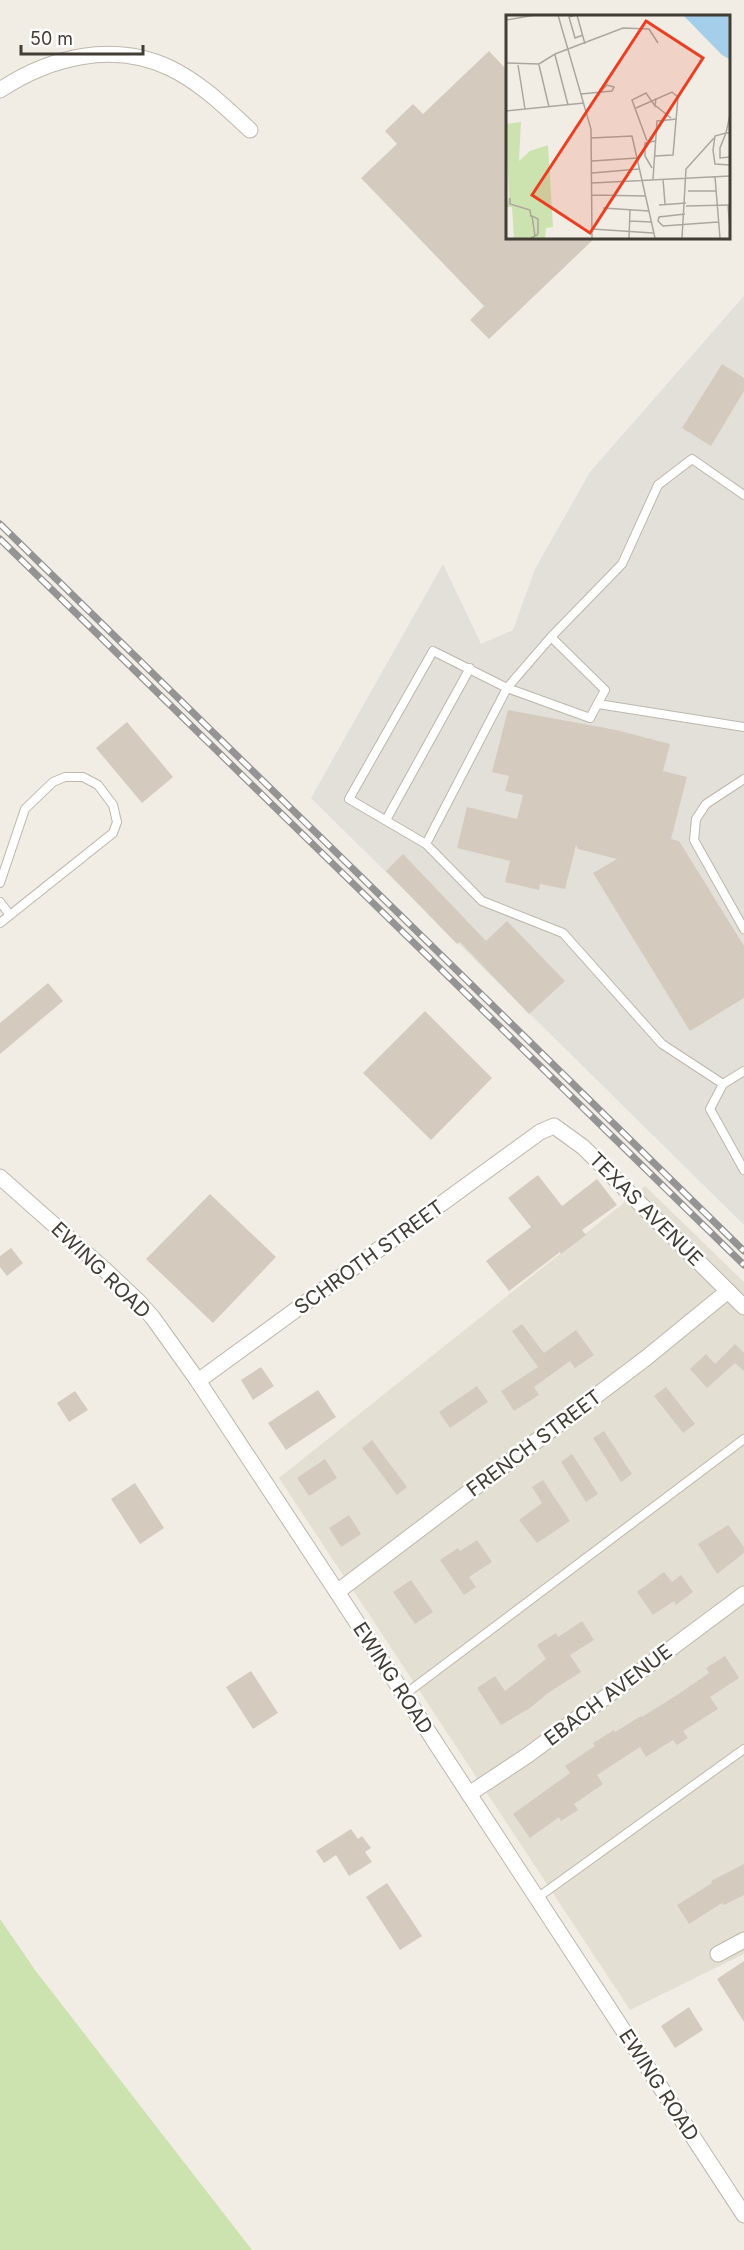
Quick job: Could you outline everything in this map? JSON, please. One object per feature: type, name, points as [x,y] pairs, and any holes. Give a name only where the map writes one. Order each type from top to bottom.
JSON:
[{"type":"street","points":[[0,90],[54,62],[88,56],[123,56],[170,69],[207,91],[250,130]]},
{"type":"street","name":"TEXAS AVENUE","points":[[540,1132],[554,1126],[583,1147],[744,1307]]},
{"type":"street","name":"SCHROTH STREET","points":[[198,1381],[540,1132]]},
{"type":"street","name":"EWING ROAD","points":[[0,1177],[139,1302],[198,1381],[742,2210]]},
{"type":"street","name":"FRENCH STREET","points":[[337,1592],[646,1358],[728,1291]]},
{"type":"street","name":"EBACH AVENUE","points":[[469,1794],[528,1755],[744,1594]]},
{"type":"street","points":[[718,1954],[744,1940]]},
{"type":"lane","points":[[426,844],[507,688],[551,637],[622,564],[658,485],[692,459],[744,495]]},
{"type":"lane","points":[[551,637],[605,690],[590,718],[507,688],[433,651],[349,799],[426,844],[482,901],[563,933],[662,1044],[723,1084]]},
{"type":"lane","points":[[386,820],[470,668]]},
{"type":"lane","points":[[598,704],[744,727]]},
{"type":"lane","points":[[0,883],[25,808],[53,782],[65,777],[83,777],[98,785],[113,805],[117,822],[113,833],[0,923]]},
{"type":"lane","points":[[744,779],[706,804],[696,819],[694,840],[744,929]]},
{"type":"lane","points":[[0,902],[10,915]]},
{"type":"lane","points":[[744,1071],[723,1084],[710,1109],[744,1170]]},
{"type":"lane","points":[[404,1695],[744,1439]]},
{"type":"lane","points":[[537,1898],[744,1749]]},
{"type":"shaded area","points":[[744,296],[744,1225],[311,798],[443,564],[481,644],[513,630],[535,569],[590,472]]},
{"type":"shaded area","points":[[645,1186],[744,1282],[744,1954],[630,2010],[279,1478]]},
{"type":"green space","points":[[0,1919],[35,1970],[252,2250],[0,2250]]},
{"type":"building","points":[[489,51],[506,69],[506,238],[595,238],[489,339],[470,320],[484,306],[361,178],[397,144],[385,131],[413,104],[423,114]]},
{"type":"building","points":[[722,364],[744,378],[744,391],[711,446],[682,428]]},
{"type":"building","points":[[508,710],[616,730],[670,744],[663,771],[687,777],[671,839],[679,841],[744,946],[744,998],[690,1031],[593,873],[617,859],[578,849],[576,845],[565,889],[540,884],[539,890],[505,882],[510,861],[457,848],[467,807],[517,819],[523,795],[505,791],[509,776],[492,772]]},
{"type":"building","points":[[127,722],[173,777],[142,803],[96,748]]},
{"type":"building","points":[[403,854],[486,941],[507,921],[565,981],[529,1014],[460,942],[457,944],[386,871]]},
{"type":"building","points":[[48,983],[63,1001],[0,1054],[0,1023]]},
{"type":"building","points":[[425,1011],[492,1078],[431,1140],[363,1073]]},
{"type":"building","points":[[538,1175],[562,1206],[597,1179],[617,1205],[582,1230],[586,1235],[509,1291],[486,1261],[531,1227],[508,1198]]},
{"type":"building","points":[[210,1194],[276,1257],[213,1323],[146,1259]]},
{"type":"building","points":[[11,1248],[23,1263],[7,1276],[0,1267],[0,1256]]},
{"type":"building","points":[[522,1324],[544,1353],[576,1330],[594,1355],[575,1368],[570,1361],[534,1387],[539,1395],[514,1411],[501,1391],[538,1367],[512,1331]]},
{"type":"building","points":[[735,1344],[744,1353],[744,1371],[735,1363],[707,1388],[690,1369],[706,1354],[715,1364]]},
{"type":"building","points":[[261,1367],[274,1386],[253,1400],[241,1380]]},
{"type":"building","points":[[477,1386],[488,1402],[450,1428],[439,1412]]},
{"type":"building","points":[[666,1387],[695,1424],[683,1433],[654,1396]]},
{"type":"building","points":[[318,1390],[336,1417],[286,1450],[268,1423]]},
{"type":"building","points":[[75,1391],[88,1410],[69,1422],[57,1403]]},
{"type":"building","points":[[604,1431],[632,1474],[621,1482],[593,1438]]},
{"type":"building","points":[[372,1440],[407,1487],[397,1495],[362,1448]]},
{"type":"building","points":[[572,1454],[598,1494],[586,1502],[561,1462]]},
{"type":"building","points":[[325,1459],[337,1478],[309,1496],[297,1478]]},
{"type":"building","points":[[543,1480],[570,1521],[537,1543],[519,1520],[542,1503],[532,1487]]},
{"type":"building","points":[[135,1483],[164,1528],[140,1544],[111,1499]]},
{"type":"building","points":[[349,1515],[361,1534],[341,1547],[329,1528]]},
{"type":"building","points":[[728,1525],[744,1547],[744,1553],[717,1574],[698,1544]]},
{"type":"building","points":[[477,1540],[492,1562],[469,1577],[476,1587],[464,1595],[440,1560],[458,1548],[460,1551]]},
{"type":"building","points":[[664,1572],[672,1582],[681,1575],[693,1592],[676,1605],[674,1601],[653,1615],[637,1592]]},
{"type":"building","points":[[411,1580],[433,1612],[415,1624],[393,1592]]},
{"type":"building","points":[[582,1621],[594,1640],[570,1655],[581,1672],[548,1693],[530,1708],[501,1725],[477,1688],[495,1676],[505,1691],[546,1659],[537,1645],[556,1633],[558,1637]]},
{"type":"building","points":[[725,1656],[739,1678],[710,1697],[718,1709],[683,1731],[688,1738],[677,1745],[673,1740],[646,1757],[640,1747],[597,1775],[603,1784],[574,1804],[578,1810],[561,1821],[559,1817],[530,1838],[513,1814],[570,1773],[565,1766],[595,1746],[593,1743],[642,1717],[680,1693],[709,1673],[706,1668]]},
{"type":"building","points":[[251,1671],[278,1713],[253,1729],[226,1687]]},
{"type":"building","points":[[351,1829],[358,1839],[362,1836],[371,1848],[365,1852],[372,1862],[349,1876],[336,1855],[324,1863],[316,1851]]},
{"type":"building","points":[[744,1864],[744,1895],[724,1905],[722,1903],[689,1924],[677,1905],[712,1883],[711,1881]]},
{"type":"building","points":[[387,1883],[422,1936],[400,1950],[366,1897]]},
{"type":"building","points":[[744,1961],[744,2022],[717,1979]]},
{"type":"building","points":[[689,2007],[703,2030],[675,2048],[661,2026]]},
{"type":"railway","points":[[0,524],[744,1251]]},
{"type":"railway","points":[[0,539],[744,1265]]}]
